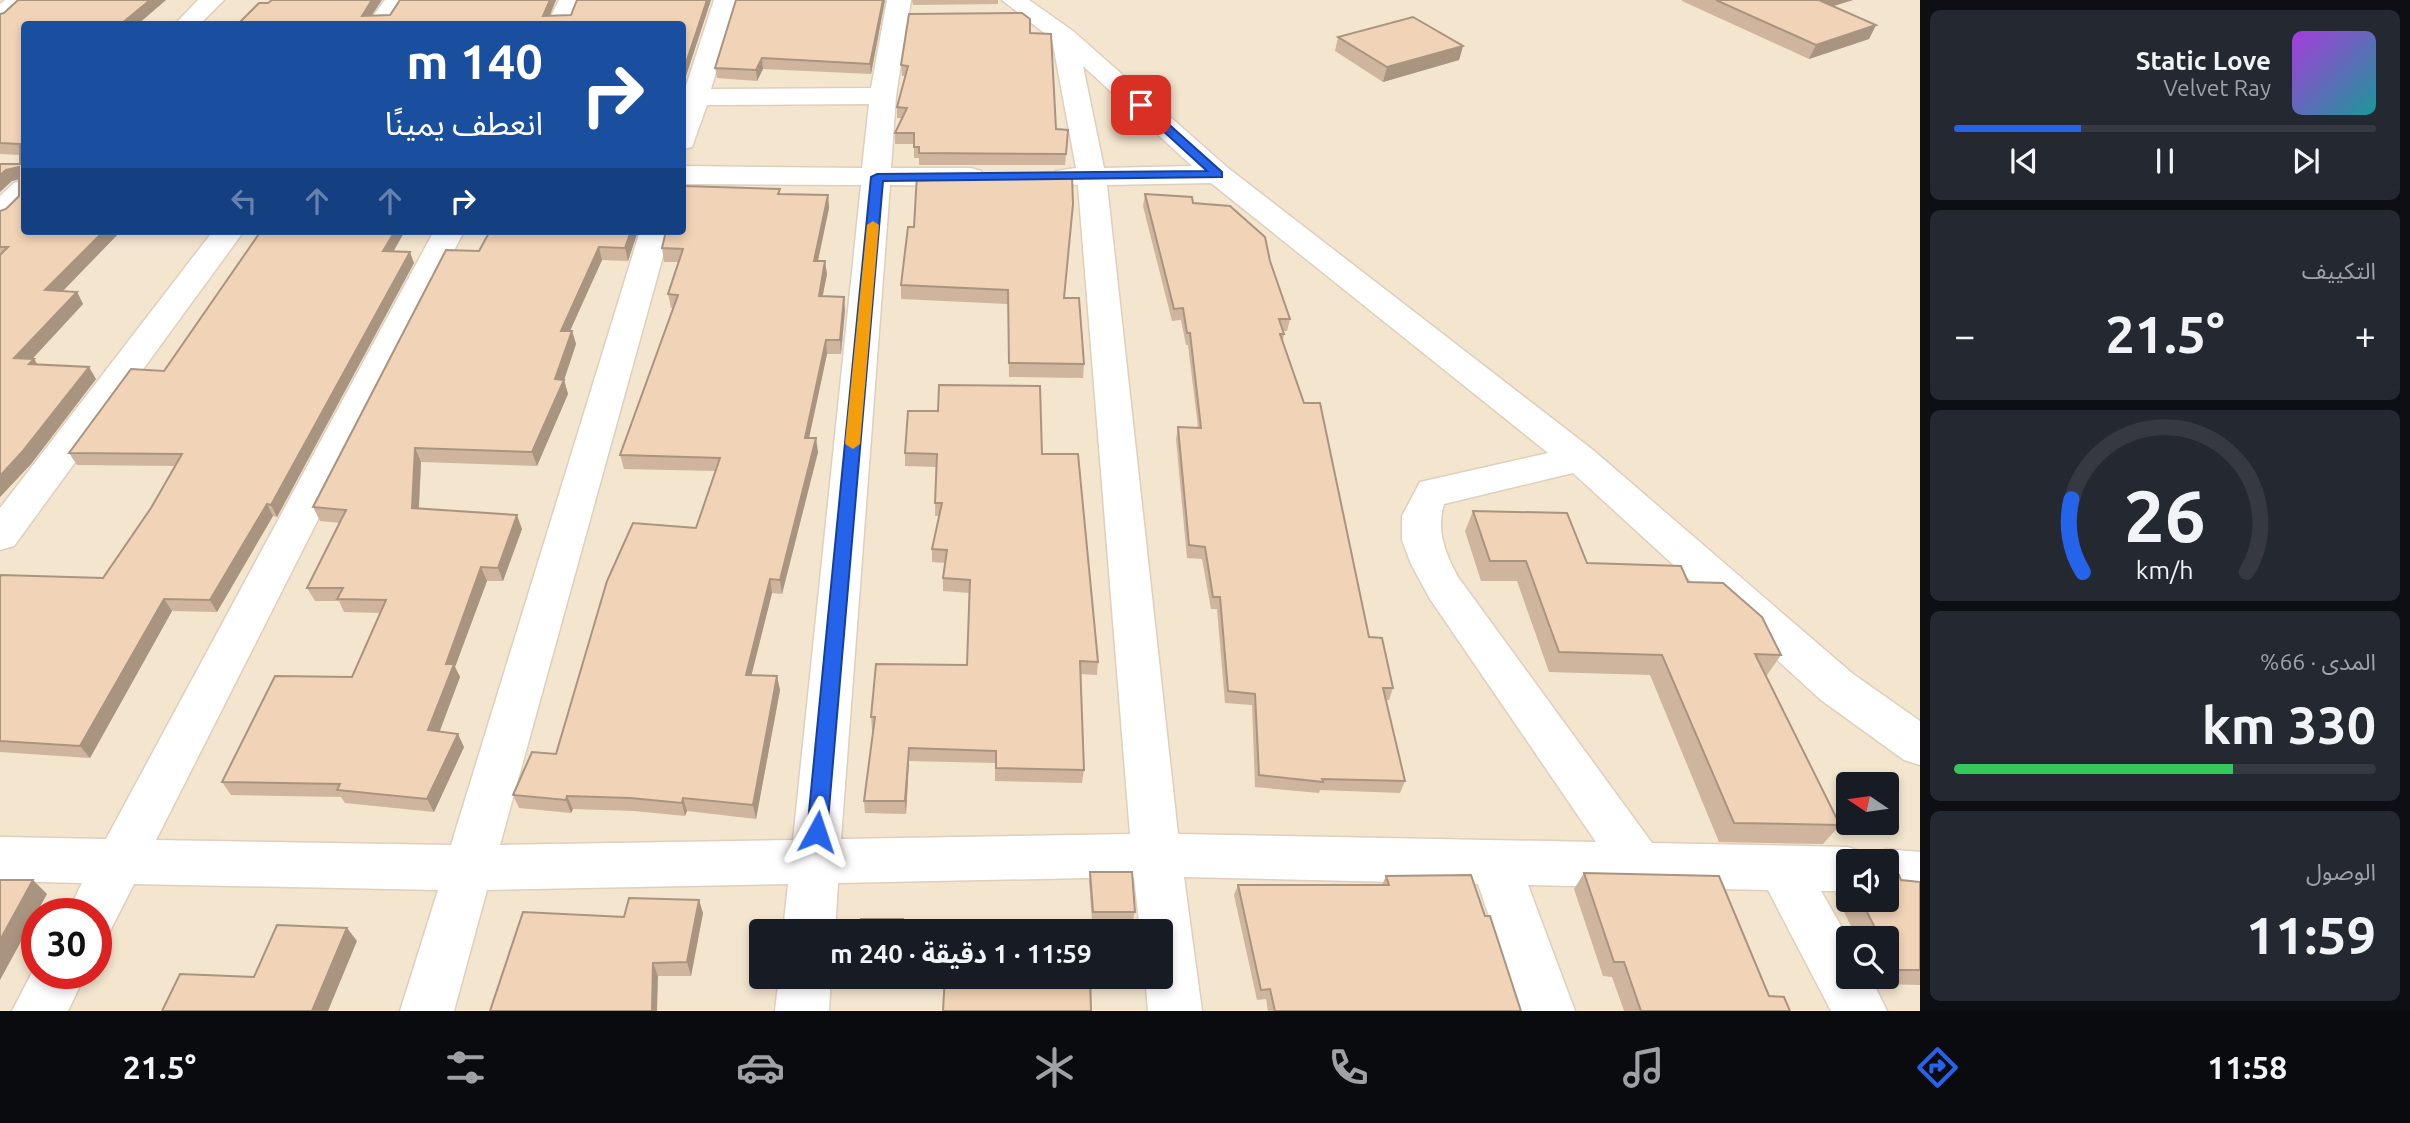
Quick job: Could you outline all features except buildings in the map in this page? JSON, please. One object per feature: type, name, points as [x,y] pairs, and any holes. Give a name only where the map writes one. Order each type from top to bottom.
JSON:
[{"type":"street","points":[[0,16],[20,0]]},
{"type":"street","points":[[190,21],[212,0]]},
{"type":"street","points":[[381,21],[397,0]]},
{"type":"street","points":[[560,21],[571,0]]},
{"type":"street","points":[[686,119],[690,97],[726,0]]},
{"type":"street","points":[[810,919],[883,96],[907,10]]},
{"type":"street","points":[[1027,16],[1218,174],[1580,459],[1837,687],[1920,746]]},
{"type":"street","points":[[1027,16],[1092,177],[1156,855],[1175,1011]]},
{"type":"street","points":[[690,97],[883,96]]},
{"type":"street","points":[[0,214],[20,173]]},
{"type":"street","points":[[1038,177],[1218,174]]},
{"type":"street","points":[[686,175],[998,177]]},
{"type":"street","points":[[0,536],[226,235]]},
{"type":"street","points":[[101,898],[448,235]]},
{"type":"street","points":[[427,1011],[472,868],[654,235]]},
{"type":"street","points":[[1580,459],[1433,491],[1422,506],[1420,522],[1424,551],[1444,588],[1639,864]]},
{"type":"street","points":[[0,859],[472,868],[1156,855],[1836,868]]},
{"type":"street","points":[[1495,862],[1548,1011]]},
{"type":"street","points":[[1781,866],[1860,1011]]},
{"type":"street","points":[[1899,872],[1920,874]]},
{"type":"street","points":[[39,1011],[51,989]]},
{"type":"street","points":[[802,1011],[804,989]]},
{"type":"shaded area","points":[[0,0],[1920,0],[1920,1011],[0,1011]]},
{"type":"slow traffic","points":[[853,444],[873,225]]},
{"type":"route","points":[[817,832],[877,177],[1218,174],[1141,105]]}]
